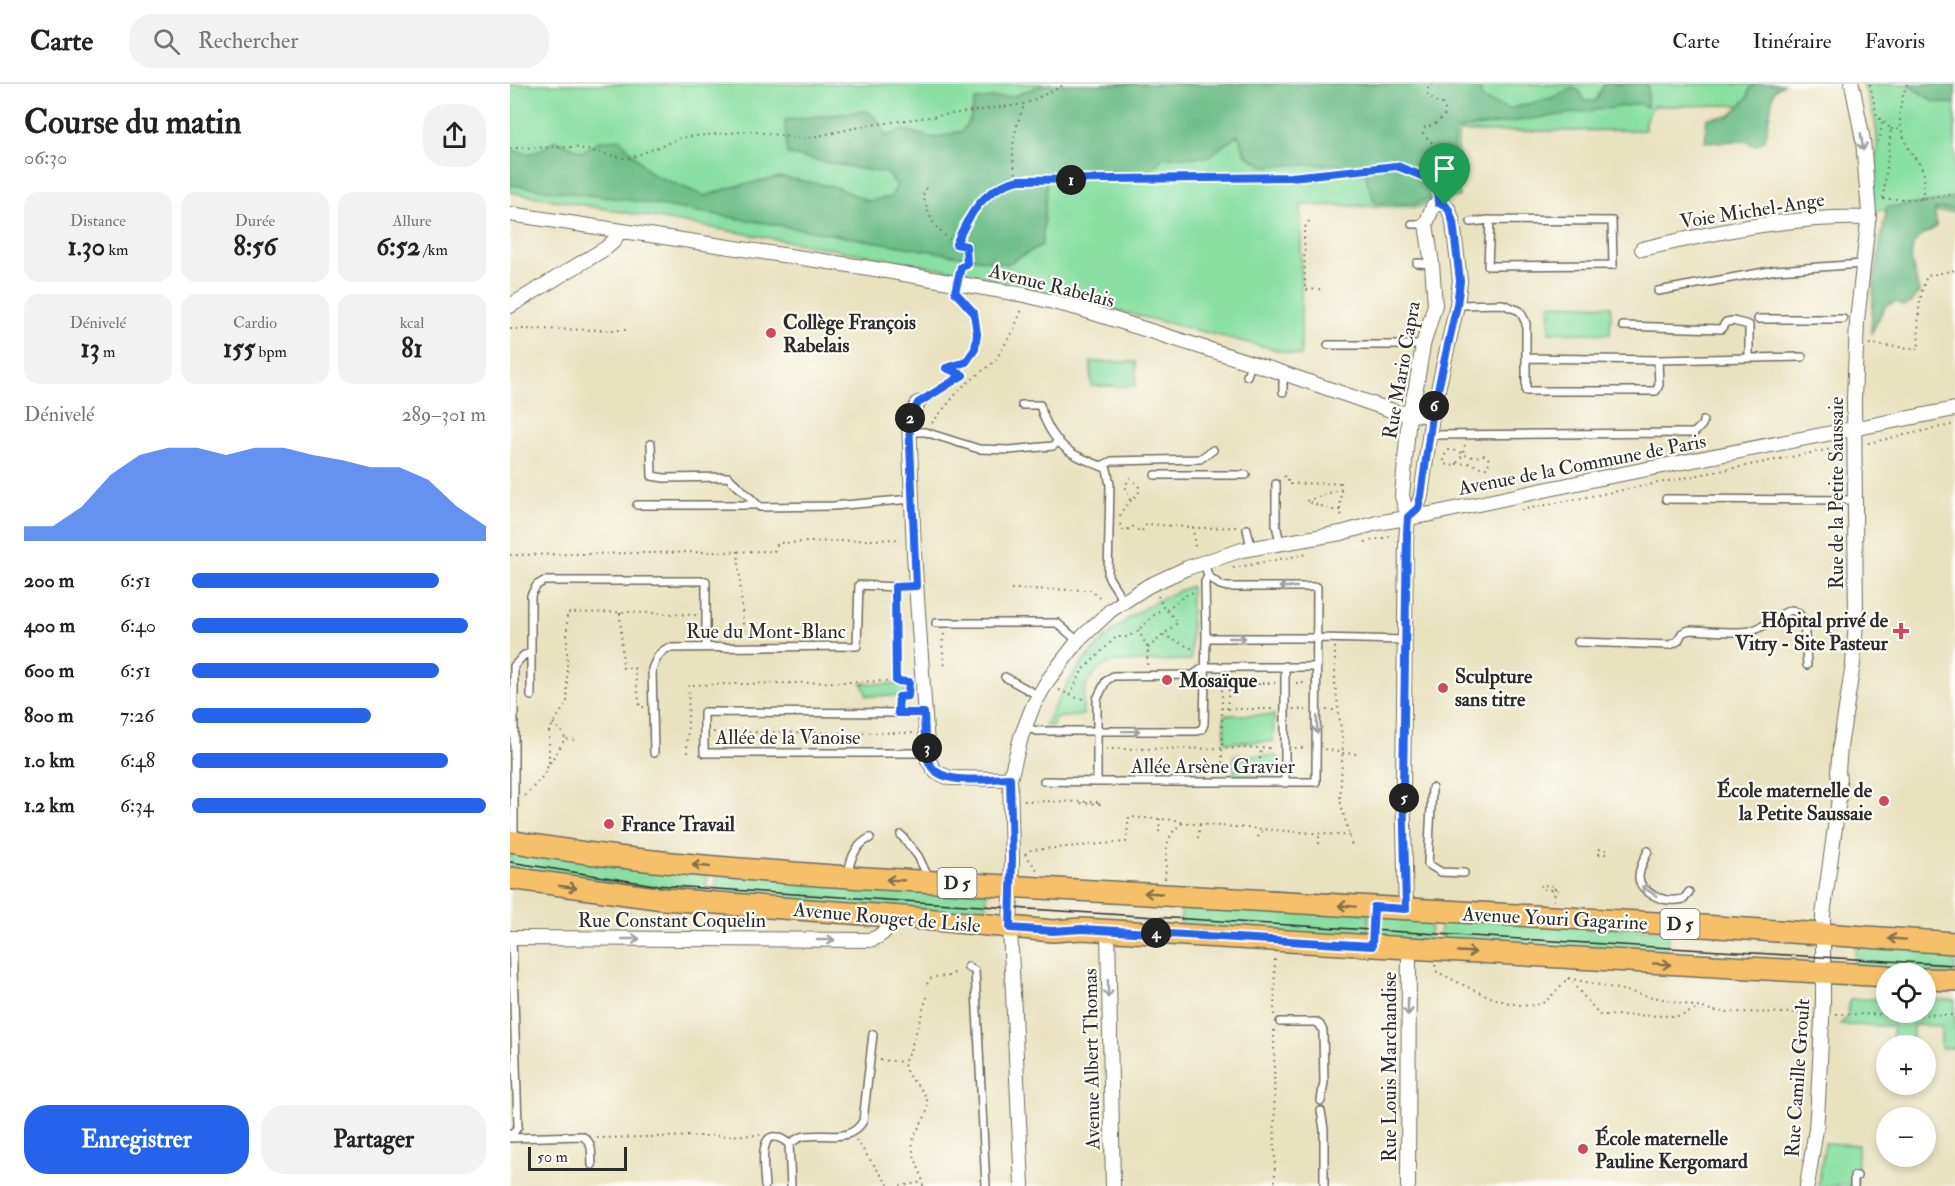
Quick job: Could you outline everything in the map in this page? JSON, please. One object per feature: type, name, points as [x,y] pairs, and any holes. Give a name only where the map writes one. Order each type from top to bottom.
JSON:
[{"type":"main road","name":"Avenue Rouget de Lisle","points":[[512,841],[703,866],[848,877],[1406,909]]},
{"type":"main road","name":"Avenue Rouget de Lisle","points":[[510,878],[663,899],[896,916],[1010,928],[1053,931],[1108,930],[1409,949]]},
{"type":"main road","name":"Avenue Youri Gagarine","points":[[1406,909],[1955,943]]},
{"type":"main road","name":"Avenue Youri Gagarine","points":[[1409,949],[1876,975]]},
{"type":"main road","points":[[1936,979],[1955,980]]},
{"type":"street","name":"Rue de la Petite Saussaie","points":[[1823,973],[1823,915],[1840,791],[1838,771],[1840,747],[1856,621],[1853,429],[1857,321],[1869,218],[1869,198],[1863,140],[1852,84]]},
{"type":"street","name":"Rue Mario Capra","points":[[1406,909],[1403,786],[1408,517],[1402,496],[1409,415],[1423,345],[1435,305],[1432,264],[1419,224],[1438,203],[1445,205],[1449,210],[1453,222],[1460,281],[1457,305],[1432,416],[1421,496],[1418,508],[1408,517]]},
{"type":"street","name":"Avenue Rabelais","points":[[510,214],[957,282],[1025,295],[1081,309],[1249,370],[1283,373],[1396,412],[1432,416]]},
{"type":"street","name":"Voie Michel-Ange","points":[[1642,249],[1775,223],[1842,217],[1869,218]]},
{"type":"street","points":[[510,306],[606,248],[614,241],[619,231]]},
{"type":"street","points":[[1435,305],[1457,305]]},
{"type":"street","points":[[918,403],[909,420],[909,432],[913,539],[927,753],[932,767],[942,776],[961,779],[1010,778]]},
{"type":"street","name":"Avenue de la Commune de Paris","points":[[1022,1186],[1010,928],[1010,778],[1024,727],[1039,696],[1066,654],[1111,610],[1148,586],[1204,561],[1251,548],[1955,409]]},
{"type":"street","name":"Rue Constant Coquelin","points":[[511,938],[869,940],[876,939],[883,934],[896,916]]},
{"type":"street","name":"Avenue Albert Thomas","points":[[1108,930],[1113,1186]]},
{"type":"street","name":"Rue Louis Marchandise","points":[[1408,1186],[1409,949]]},
{"type":"street","name":"Rue Camille Groult","points":[[1807,1186],[1816,1129],[1823,973]]},
{"type":"lane","points":[[1471,222],[1490,220],[1612,220],[1613,265],[1488,266],[1490,220]]},
{"type":"lane","points":[[1416,263],[1432,264]]},
{"type":"lane","points":[[1658,291],[1776,270],[1863,264]]},
{"type":"lane","points":[[1457,305],[1502,304],[1520,311],[1526,323],[1527,391],[1656,391],[1659,385],[1658,360]]},
{"type":"lane","points":[[1758,319],[1843,319]]},
{"type":"lane","points":[[1623,326],[1721,329],[1726,322],[1743,322],[1749,325],[1749,358]]},
{"type":"lane","points":[[1328,345],[1423,345]]},
{"type":"lane","points":[[1526,358],[1658,360],[1802,357]]},
{"type":"lane","points":[[1283,373],[1283,392]]},
{"type":"lane","points":[[1022,405],[1040,405],[1053,436],[1072,453],[1107,470],[1110,485],[1108,576],[1124,602]]},
{"type":"lane","points":[[1429,435],[1683,434],[1694,433],[1703,421]]},
{"type":"lane","points":[[909,432],[925,432],[978,448],[1009,450],[1053,446],[1059,441]]},
{"type":"lane","points":[[651,444],[652,476],[664,478],[728,477],[758,505]]},
{"type":"lane","points":[[1101,466],[1112,461],[1200,459],[1213,450]]},
{"type":"lane","points":[[1155,475],[1246,475]]},
{"type":"lane","points":[[1276,484],[1276,525],[1280,543]]},
{"type":"lane","points":[[637,505],[833,506],[912,499]]},
{"type":"lane","points":[[1666,499],[1854,500]]},
{"type":"lane","points":[[1247,528],[1251,548]]},
{"type":"lane","name":"Allée Arsène Gravier","points":[[1044,781],[1316,782],[1317,587],[1220,585],[1208,576],[1204,561]]},
{"type":"lane","name":"Allée Arsène Gravier","points":[[1024,727],[1036,731],[1097,732],[1197,731],[1202,729],[1206,648],[1205,582],[1208,576]]},
{"type":"lane","points":[[531,696],[531,595],[537,585],[544,581],[706,580],[706,647]]},
{"type":"lane","name":"Rue du Mont-Blanc","points":[[654,753],[652,669],[657,656],[668,648],[858,646],[859,585],[916,586]]},
{"type":"lane","points":[[1578,642],[1670,645],[1678,642],[1682,633],[1689,630],[1750,631],[1792,610],[1804,620],[1807,665]]},
{"type":"lane","points":[[936,622],[1057,623],[1078,641]]},
{"type":"lane","points":[[1206,638],[1405,640]]},
{"type":"lane","points":[[512,841],[514,666],[524,655],[531,653]]},
{"type":"lane","points":[[1285,783],[1286,666]]},
{"type":"lane","points":[[1097,782],[1097,699],[1106,681],[1113,676],[1192,675],[1205,667],[1317,667]]},
{"type":"lane","points":[[1005,677],[1039,696]]},
{"type":"lane","name":"Allée de la Vanoise","points":[[924,713],[704,712],[704,753],[927,753]]},
{"type":"lane","points":[[1432,788],[1428,864],[1441,872],[1464,873]]},
{"type":"lane","points":[[901,835],[918,856],[930,882]]},
{"type":"lane","points":[[848,877],[852,856],[862,842],[870,838]]},
{"type":"lane","points":[[1648,851],[1640,867],[1639,883],[1643,890],[1662,899],[1670,900],[1684,899],[1689,892]]},
{"type":"lane","points":[[510,1136],[518,1126],[511,938]]},
{"type":"lane","points":[[968,967],[975,971],[986,1186]]},
{"type":"lane","points":[[1277,1024],[1316,1022],[1320,1025],[1323,1031],[1324,1082],[1321,1101]]},
{"type":"lane","points":[[789,1144],[803,1136],[851,1133],[858,1129],[863,1121],[873,1034]]},
{"type":"lane","points":[[1321,1111],[1324,1137],[1324,1186]]},
{"type":"lane","points":[[510,1136],[582,1136],[591,1145],[592,1165]]},
{"type":"lane","points":[[765,1186],[763,1150],[765,1142],[775,1137],[789,1144],[791,1186]]},
{"type":"lane","points":[[1854,1186],[1854,1176],[1857,1176]]},
{"type":"path","points":[[510,148],[574,147],[628,159],[683,137],[751,131],[803,139],[870,125],[1025,104],[1066,84]]},
{"type":"path","points":[[1433,84],[1428,88],[1428,96],[1442,104],[1445,110],[1444,116],[1434,125],[1425,127],[1423,133],[1443,154],[1437,182],[1438,203]]},
{"type":"path","points":[[1870,84],[1877,116],[1891,129],[1902,129]]},
{"type":"path","points":[[1907,84],[1899,111],[1902,129],[1924,173],[1922,199]]},
{"type":"path","points":[[1019,180],[1013,168],[1013,146],[1018,120],[1025,104]]},
{"type":"path","points":[[1880,139],[1882,121]]},
{"type":"path","points":[[1883,199],[1891,129]]},
{"type":"path","points":[[956,244],[967,219],[987,196],[1004,184],[1019,180],[1291,177],[1397,166],[1437,182]]},
{"type":"path","points":[[918,403],[963,375],[946,368],[966,362],[975,349],[977,334],[974,313],[955,292],[961,267],[967,265],[966,246],[956,244],[931,222],[923,195],[926,188]]},
{"type":"path","points":[[1875,197],[1922,199],[1955,194]]},
{"type":"path","points":[[1309,221],[1304,229],[1305,290],[1323,289]]},
{"type":"path","points":[[1865,344],[1919,349],[1917,318],[1924,282],[1927,276],[1955,270]]},
{"type":"path","points":[[925,432],[961,388],[995,362],[1012,333],[1023,307],[1025,295]]},
{"type":"path","points":[[510,329],[627,330]]},
{"type":"path","name":"Avenue de la Commune de Paris","points":[[1515,511],[1826,450],[1853,447],[1955,424]]},
{"type":"path","points":[[1449,450],[1463,453],[1473,459],[1484,455],[1488,457],[1490,460],[1487,468],[1470,463],[1452,466],[1445,464],[1444,456],[1449,450]]},
{"type":"path","points":[[1456,464],[1463,453]]},
{"type":"path","points":[[1280,474],[1288,479],[1288,484],[1341,482],[1341,489],[1340,510],[1333,510],[1306,501],[1341,489]]},
{"type":"path","points":[[1130,500],[1125,486],[1130,478],[1140,490],[1125,506],[1120,516],[1120,527],[1126,531],[1132,526],[1141,532],[1147,524],[1247,528]]},
{"type":"path","points":[[1193,527],[1195,548]]},
{"type":"path","points":[[510,555],[774,551],[778,543],[913,539]]},
{"type":"path","points":[[738,551],[744,625]]},
{"type":"path","points":[[895,587],[896,681],[909,682],[908,696],[899,697],[898,713]]},
{"type":"path","points":[[1011,589],[1091,590],[1102,600]]},
{"type":"path","points":[[1070,696],[1082,671],[1116,636],[1127,637],[1165,608],[1191,592],[1205,591]]},
{"type":"path","points":[[1148,648],[1178,622],[1165,608],[1157,592]]},
{"type":"path","points":[[549,763],[549,732],[567,703],[567,613],[621,612],[706,616]]},
{"type":"path","points":[[621,612],[623,668],[634,668],[640,707]]},
{"type":"path","points":[[945,627],[942,633],[945,634],[942,644],[945,668]]},
{"type":"path","points":[[1138,630],[1148,648],[1147,661]]},
{"type":"path","points":[[1163,635],[1191,648],[1206,648]]},
{"type":"path","points":[[1336,638],[1335,684],[1343,744],[1340,800],[1352,846]]},
{"type":"path","name":"Allée de la Vanoise","points":[[687,753],[688,685],[896,681]]},
{"type":"path","points":[[1222,763],[1222,683],[1335,684]]},
{"type":"path","points":[[1222,709],[1228,709],[1228,686],[1259,686],[1259,683]]},
{"type":"path","points":[[1056,688],[1077,699],[1084,699]]},
{"type":"path","points":[[514,800],[525,796],[545,774],[549,763],[565,739],[564,734],[553,723]]},
{"type":"path","points":[[704,732],[917,733]]},
{"type":"path","points":[[565,739],[576,740]]},
{"type":"path","points":[[1097,749],[1324,748],[1357,754]]},
{"type":"path","points":[[1260,759],[1261,749]]},
{"type":"path","points":[[1024,801],[1100,802],[1100,804],[1079,803],[1079,805]]},
{"type":"path","points":[[1025,854],[1031,850],[1126,842],[1129,817],[1351,836]]},
{"type":"path","points":[[1159,832],[1160,819]]},
{"type":"path","points":[[1163,894],[1168,838],[1173,829],[1183,823]]},
{"type":"path","points":[[1198,838],[1200,824]]},
{"type":"path","points":[[1258,837],[1264,829]]},
{"type":"path","points":[[1318,844],[1319,833]]},
{"type":"path","points":[[1602,850],[1607,852]]},
{"type":"path","points":[[1554,904],[1555,886],[1541,885],[1541,889],[1551,890],[1563,891]]},
{"type":"path","points":[[1274,1014],[1276,941]]},
{"type":"path","points":[[1434,950],[1437,972],[1510,1004],[1542,1004],[1568,978]]},
{"type":"path","points":[[927,984],[932,977],[949,976],[968,967]]},
{"type":"path","points":[[1568,978],[1720,1012],[1816,1014],[1823,1000]]},
{"type":"path","points":[[1568,978],[1600,1015],[1681,1016],[1700,1008]]},
{"type":"path","points":[[900,1186],[923,1184],[923,1175],[912,1149],[914,1138],[928,1111],[926,1098],[904,1071],[904,1062],[909,1054],[927,997]]},
{"type":"path","points":[[1823,1000],[1830,1014],[1955,1015]]},
{"type":"path","points":[[1275,1186],[1277,1024]]},
{"type":"path","points":[[869,1059],[904,1062]]},
{"type":"path","points":[[851,1133],[889,1186]]},
{"type":"path","points":[[588,1140],[760,1135],[765,1142]]},
{"type":"green space","points":[[510,84],[1777,84],[1751,105],[1653,106],[1645,121],[1645,130],[1458,132],[1459,197],[1439,199],[1418,207],[1301,205],[1301,356],[961,272],[510,192]]},
{"type":"green space","points":[[1052,84],[1479,84],[1482,99],[1509,109],[1551,98],[1573,88],[1580,91],[1584,101],[1596,101],[1604,84],[1648,84],[1647,107],[1639,104],[1454,130],[1451,189],[1415,204],[1375,203],[1365,174],[1337,164],[1264,166],[1246,155],[1238,135],[1208,157],[1164,157],[1149,172],[1087,172],[1058,168],[1047,179],[1042,245],[1007,264],[628,200],[510,185],[510,149],[529,153],[556,140],[582,152],[599,141],[620,139],[651,174],[705,196],[736,186],[781,177],[836,187],[868,201],[891,197],[897,185],[887,173],[787,154],[785,120],[867,111],[877,119],[886,136],[904,130],[934,138],[962,131],[970,120],[975,100],[1014,96]]},
{"type":"green space","points":[[1756,84],[1784,84],[1774,90],[1765,139],[1755,146],[1745,141],[1705,142],[1707,118],[1730,116],[1748,97],[1750,88]]},
{"type":"green space","points":[[1863,84],[1955,84],[1955,212],[1872,210],[1877,132]]},
{"type":"green space","points":[[1910,84],[1955,84],[1955,104],[1934,102],[1909,86]]},
{"type":"green space","points":[[1955,198],[1955,209],[1935,209],[1936,227],[1913,244],[1911,259],[1919,292],[1911,303],[1903,306],[1897,302],[1886,305],[1871,334],[1874,279],[1887,207]]},
{"type":"green space","points":[[1550,304],[1611,306],[1610,334],[1549,332]]},
{"type":"green space","points":[[1091,362],[1136,362],[1136,386],[1091,386]]},
{"type":"green space","points":[[1191,586],[1191,660],[1111,662],[1091,677],[1085,690],[1083,715],[1056,718],[1052,726],[1045,726],[1070,679],[1103,640],[1143,609]]},
{"type":"green space","points":[[862,683],[906,685],[906,696],[867,696]]},
{"type":"green space","points":[[1224,715],[1274,715],[1273,742],[1225,742]]},
{"type":"green space","points":[[1234,755],[1279,756],[1278,776],[1234,776]]},
{"type":"green space","points":[[510,847],[707,874],[706,897],[510,871]]},
{"type":"green space","points":[[717,874],[987,891],[986,916],[715,898]]},
{"type":"green space","points":[[1182,903],[1369,913],[1368,940],[1180,928]]},
{"type":"green space","points":[[1379,914],[1431,917],[1430,943],[1377,939]]},
{"type":"green space","points":[[1441,918],[1668,931],[1667,958],[1439,945]]},
{"type":"green space","points":[[1856,943],[1955,949],[1955,974],[1936,973],[1936,963],[1876,963],[1876,969],[1854,968]]},
{"type":"green space","points":[[1850,999],[1876,999],[1876,1023],[1936,1023],[1936,1000],[1955,1000],[1955,1048],[1941,1048],[1941,1026],[1913,1025],[1913,1035],[1893,1035],[1893,1026],[1840,1025],[1847,1017]]},
{"type":"green space","points":[[1825,1143],[1858,1145],[1857,1186],[1818,1186]]},
{"type":"tram line","points":[[510,862],[655,885],[1955,965]]},
{"type":"place","name":"Collège François Rabelais","points":[[771,333]]},
{"type":"place","name":"Hôpital privé de Vitry - Site Pasteur","points":[[1901,631]]},
{"type":"place","name":"Mosaïque","points":[[1167,680]]},
{"type":"place","name":"Sculpture sans titre","points":[[1443,688]]},
{"type":"place","name":"École maternelle de la Petite Saussaie","points":[[1884,801]]},
{"type":"place","name":"France Travail","points":[[609,824]]},
{"type":"place","name":"École maternelle Pauline Kergomard","points":[[1583,1149]]},
{"type":"route","points":[[1397,166],[1437,182],[1438,203],[1445,205],[1453,222],[1460,281],[1457,305],[1432,416],[1421,496],[1418,508],[1408,517],[1407,533],[1403,786],[1406,909],[1374,907],[1372,946],[1082,929],[1053,931],[1010,928],[1012,858],[1010,778],[961,779],[942,776],[936,772],[928,760],[924,713],[898,713],[899,697],[908,696],[909,682],[896,681],[895,587],[916,586],[909,420],[918,403],[963,375],[946,368],[966,362],[975,349],[977,334],[974,313],[955,292],[961,267],[967,265],[966,246],[956,244],[967,219],[987,196],[1004,184],[1019,180],[1291,177],[1397,166]]}]
